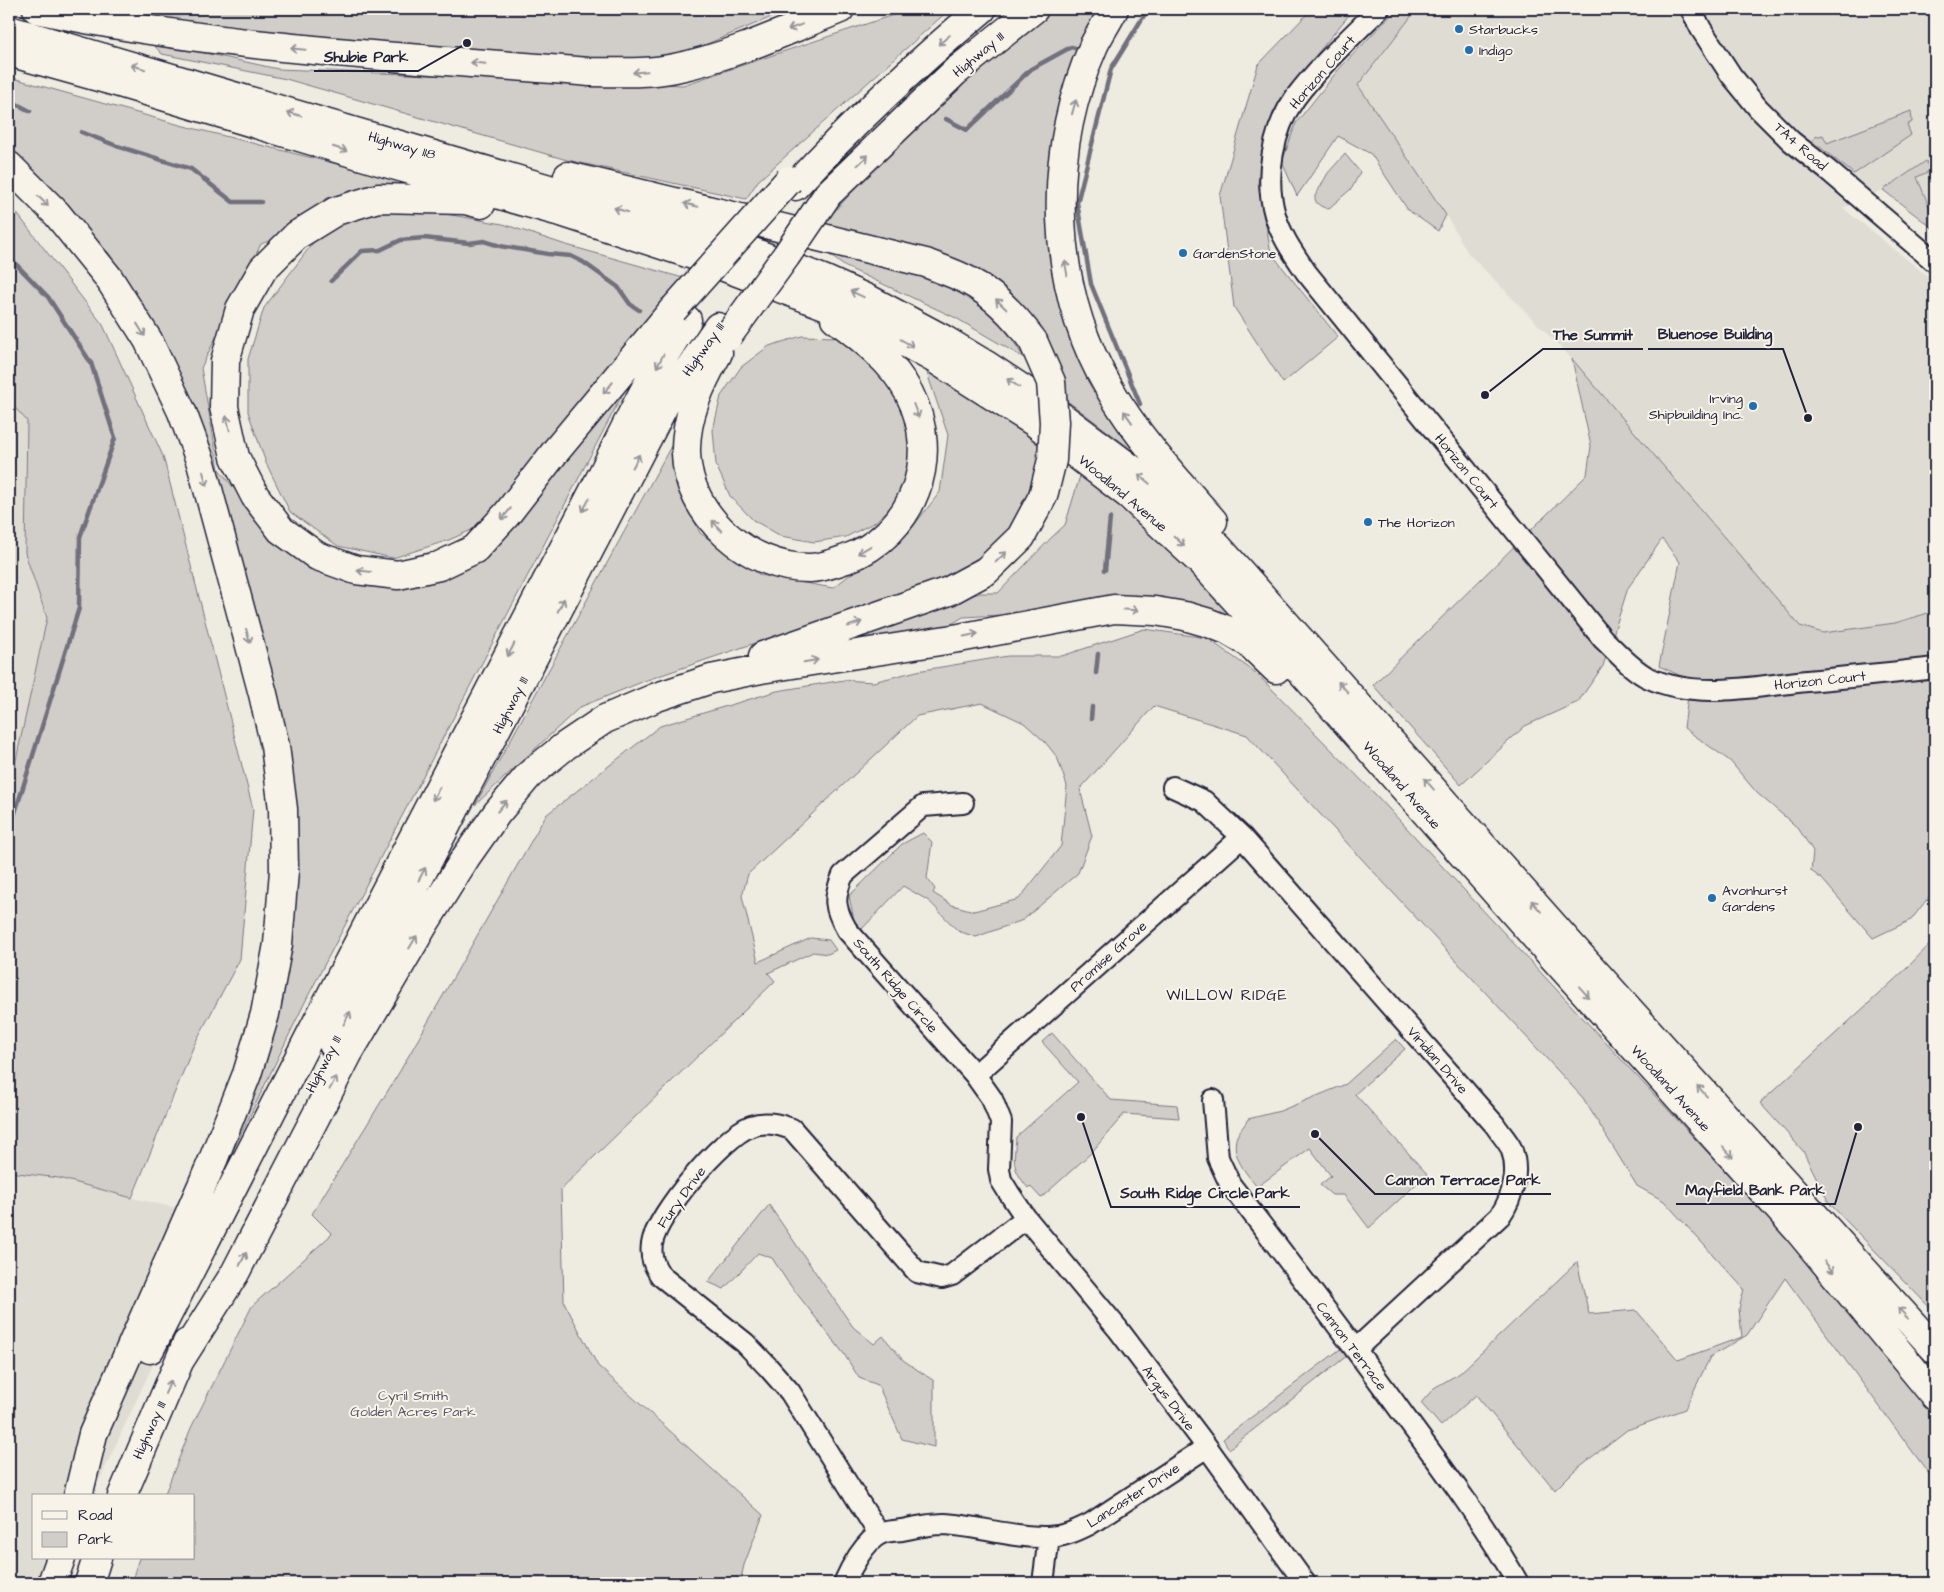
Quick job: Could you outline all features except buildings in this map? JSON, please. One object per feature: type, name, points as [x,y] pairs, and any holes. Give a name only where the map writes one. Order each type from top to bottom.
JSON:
[{"type":"highway","points":[[36,9],[124,26],[263,46],[590,72],[632,72],[674,68],[713,59],[840,9]]},
{"type":"highway","name":"Highway 111","points":[[86,1494],[152,1345],[197,1255],[602,476],[638,402],[666,352],[680,316],[747,242],[796,181],[887,92],[937,46],[982,9]]},
{"type":"highway","name":"Highway 111","points":[[123,1494],[218,1265],[666,402],[723,331],[776,248],[828,194],[955,72],[1034,9]]},
{"type":"highway","points":[[1114,9],[1094,45],[1080,85],[1064,153],[1060,211],[1063,249],[1070,293],[1096,365],[1126,415],[1157,456],[1280,598],[1323,665]]},
{"type":"highway","name":"Highway 118","points":[[9,30],[718,239],[785,277]]},
{"type":"highway","name":"Highway 118","points":[[9,52],[386,163],[564,213],[690,254],[785,277]]},
{"type":"highway","points":[[9,63],[111,90],[198,118],[293,135]]},
{"type":"highway","points":[[180,1360],[235,1273],[326,1095],[387,985],[461,865],[497,813],[529,775],[565,746],[605,720],[657,697],[711,679],[757,658],[950,591],[986,571],[1021,537],[1043,496],[1052,460],[1054,422],[1050,382],[1033,341],[1020,323],[997,299],[967,280],[926,264],[476,152],[391,142]]},
{"type":"highway","points":[[9,166],[57,214],[108,277],[148,340],[182,412],[201,463],[263,694],[275,746],[283,809],[284,871],[278,944],[265,1014],[247,1074],[213,1160],[92,1434],[78,1494]]},
{"type":"highway","points":[[680,316],[555,452],[507,514],[475,549],[439,566],[398,575],[356,570],[317,556],[281,530],[254,496],[235,457],[224,407],[225,361],[240,309],[263,269],[297,235],[336,211],[378,198],[465,200],[690,254]]},
{"type":"highway","name":"Woodland Avenue","points":[[785,277],[823,279],[943,339],[986,365],[1094,440],[1142,477],[1218,547],[1568,942],[1935,1349]]},
{"type":"highway","name":"Woodland Avenue","points":[[785,277],[812,301],[864,320],[885,331],[975,384],[1034,422],[1129,495],[1202,563],[1256,621],[1552,956],[1798,1230],[1935,1396]]},
{"type":"highway","points":[[723,331],[690,417],[686,453],[691,481],[702,506],[718,528],[734,542],[757,555],[782,565],[811,568],[837,562],[863,553],[882,538],[899,520],[910,503],[918,485],[924,459],[923,433],[918,414],[909,393],[896,373],[855,333],[812,301]]},
{"type":"highway","points":[[711,679],[761,669],[959,638],[1114,609],[1155,611],[1185,616],[1209,623],[1227,630],[1249,643],[1299,692],[1420,824],[1552,956]]},
{"type":"highway","points":[[52,1583],[59,1560]]},
{"type":"highway","points":[[89,1583],[96,1560]]},
{"type":"street","name":"Horizon Court","points":[[1379,9],[1295,98],[1283,120],[1270,171],[1271,196],[1275,215],[1282,232],[1306,272],[1603,639],[1626,661],[1648,677],[1670,685],[1695,689],[1741,688],[1935,668]]},
{"type":"street","name":"TA4 Road","points":[[1691,9],[1731,75],[1758,108],[1791,141],[1935,262]]},
{"type":"street","name":"Viridian Drive","points":[[1173,787],[1204,801],[1242,837],[1495,1125],[1510,1147],[1514,1162],[1515,1178],[1506,1207],[1500,1216],[1356,1349]]},
{"type":"street","name":"South Ridge Circle","points":[[963,804],[923,806],[843,875],[837,889],[835,903],[839,916],[847,930],[975,1075],[992,1099],[1001,1122],[999,1169],[1002,1180],[1026,1218]]},
{"type":"street","name":"Promise Grove","points":[[975,1075],[1242,837]]},
{"type":"street","name":"Cannon Terrace","points":[[1213,1100],[1218,1158],[1230,1184],[1356,1349],[1493,1540],[1518,1583]]},
{"type":"street","name":"Fury Drive","points":[[879,1534],[790,1392],[745,1343],[661,1276],[654,1267],[651,1254],[652,1242],[658,1226],[695,1174],[736,1134],[759,1124],[777,1123],[792,1129],[917,1272],[942,1278],[952,1275],[1026,1218]]},
{"type":"street","name":"Argus Drive","points":[[1026,1218],[1118,1329],[1207,1447],[1304,1583]]},
{"type":"street","name":"Lancaster Drive","points":[[879,1534],[943,1524],[1025,1537],[1049,1538],[1071,1533],[1090,1524],[1207,1447]]},
{"type":"street","points":[[844,1583],[864,1548],[879,1534]]},
{"type":"street","points":[[1043,1583],[1049,1538]]},
{"type":"shaded area","points":[[1417,9],[1935,9],[1935,221],[1917,177],[1925,162],[1883,190],[1843,208],[1935,282],[1935,611],[1895,623],[1823,633],[1800,626],[1572,359],[1468,253],[1446,215],[1358,85]]},
{"type":"shaded area","points":[[9,401],[27,421],[25,553],[47,618],[9,792]]},
{"type":"shaded area","points":[[9,1172],[59,1178],[132,1198],[221,1218],[93,1494],[32,1494],[32,1560],[71,1560],[65,1583],[9,1583]]},
{"type":"green space","points":[[72,9],[791,9],[702,46],[672,67],[607,76]]},
{"type":"green space","points":[[911,9],[950,9],[758,181],[746,199],[567,160],[286,79],[162,54],[150,41],[278,69],[683,85]]},
{"type":"green space","points":[[1046,9],[1109,9],[1054,218],[1143,458],[1062,397],[1043,350],[914,247],[823,224],[919,118]]},
{"type":"green space","points":[[1312,9],[1344,9],[1349,15],[1289,88],[1270,122],[1258,182],[1271,253],[1338,337],[1283,383],[1234,307],[1220,196],[1258,65]]},
{"type":"green space","points":[[1397,9],[1417,9],[1358,85],[1446,215],[1438,231],[1408,210],[1371,154],[1338,136],[1297,196],[1282,162],[1296,123],[1339,69]]},
{"type":"green space","points":[[9,77],[180,125],[413,183],[261,244],[201,368],[219,469],[246,504],[312,557],[433,572],[631,378],[307,998],[210,1198],[257,1041],[289,841],[197,425],[109,253],[9,172]]},
{"type":"green space","points":[[1911,111],[1912,122],[1907,125],[1911,135],[1854,174],[1812,141],[1815,137],[1823,135],[1827,143]]},
{"type":"green space","points":[[1345,154],[1360,172],[1352,188],[1328,209],[1317,203],[1315,196],[1328,173]]},
{"type":"green space","points":[[1926,161],[1930,171],[1917,177],[1935,221],[1935,230],[1883,190]]},
{"type":"green space","points":[[9,203],[103,325],[163,456],[253,809],[240,959],[194,1045],[132,1198],[59,1178],[9,1172],[9,792],[47,618],[25,553],[27,421],[9,401]]},
{"type":"green space","points":[[423,210],[503,224],[563,244],[683,278],[498,518],[449,540],[393,558],[338,546],[290,512],[266,463],[248,412],[248,359],[264,308],[321,232],[374,212]]},
{"type":"green space","points":[[827,253],[980,288],[1024,358],[956,318],[844,266]]},
{"type":"green space","points":[[802,336],[837,337],[870,350],[919,438],[899,500],[875,522],[846,537],[814,542],[781,536],[753,520],[730,496],[716,465],[713,430],[721,396],[741,367],[769,346]]},
{"type":"green space","points":[[1572,359],[1800,626],[1823,633],[1895,623],[1935,611],[1935,889],[1911,920],[1873,938],[1822,879],[1811,871],[1813,851],[1798,828],[1757,793],[1730,761],[1684,728],[1690,680],[1659,666],[1680,562],[1662,539],[1628,588],[1603,666],[1578,702],[1525,726],[1461,785],[1373,685],[1587,475],[1591,446]]},
{"type":"green space","points":[[926,370],[1041,440],[1040,472],[1022,512],[992,550],[939,580],[647,680],[580,707],[475,805],[671,446],[675,477],[700,533],[760,575],[833,588],[908,533],[940,492],[948,435]]},
{"type":"green space","points":[[1080,476],[1098,484],[1132,509],[1240,618],[1080,601],[1075,611],[963,617],[935,634],[821,646],[979,593],[998,593],[1065,525]]},
{"type":"green space","name":"Cyril Smith Golden Acres Park","points":[[1144,629],[1207,638],[1256,673],[1377,796],[1811,1264],[1935,1412],[1935,1482],[1785,1278],[1747,1335],[1710,1357],[1685,1409],[1627,1430],[1575,1470],[1555,1490],[1476,1395],[1441,1426],[1421,1403],[1434,1388],[1460,1373],[1577,1262],[1589,1314],[1636,1310],[1678,1360],[1742,1337],[1739,1309],[1744,1289],[1664,1201],[1637,1186],[1583,1098],[1247,735],[1154,706],[1080,789],[1092,836],[1078,873],[1023,920],[976,937],[958,931],[929,901],[903,886],[861,930],[854,920],[849,896],[902,844],[923,833],[932,842],[927,878],[935,889],[933,893],[952,905],[974,911],[1019,899],[1061,846],[1067,786],[1057,757],[1045,742],[1024,723],[982,703],[917,716],[748,874],[742,896],[758,962],[811,938],[829,940],[836,950],[828,954],[813,952],[768,973],[775,981],[561,1189],[564,1302],[598,1366],[763,1515],[744,1565],[740,1583],[131,1583],[138,1560],[195,1560],[195,1494],[165,1494],[191,1428],[252,1306],[332,1234],[312,1214],[400,1071],[546,815],[660,726],[777,691],[844,680],[873,682],[917,671],[1008,656],[1062,656]]},
{"type":"green space","points":[[1935,939],[1935,1313],[1829,1203],[1803,1151],[1760,1103],[1906,969]]},
{"type":"green space","points":[[1052,1033],[1111,1100],[1177,1105],[1179,1118],[1124,1114],[1091,1153],[1041,1198],[1030,1186],[1028,1188],[1016,1169],[1016,1137],[1078,1082],[1042,1042]]},
{"type":"green space","points":[[1396,1039],[1405,1049],[1355,1094],[1427,1174],[1369,1228],[1344,1195],[1332,1195],[1320,1185],[1331,1176],[1310,1148],[1257,1187],[1237,1157],[1235,1143],[1237,1136],[1248,1119],[1280,1111],[1346,1084]]},
{"type":"green space","points":[[769,1205],[853,1327],[874,1344],[883,1336],[903,1360],[934,1381],[934,1447],[902,1439],[878,1385],[859,1378],[844,1354],[787,1281],[772,1258],[758,1253],[724,1289],[708,1282]]},
{"type":"green space","points":[[1343,1347],[1348,1355],[1229,1449],[1223,1439]]},
{"type":"waterway","points":[[1140,404],[1091,284],[1077,203],[1111,69],[1148,9]]},
{"type":"waterway","points":[[946,119],[967,130],[1031,69],[1071,47],[1083,50]]},
{"type":"waterway","points":[[9,100],[30,111]]},
{"type":"waterway","points":[[81,132],[117,146],[191,169],[233,202],[261,202]]},
{"type":"waterway","points":[[331,281],[362,251],[380,250],[401,240],[424,238],[469,243],[484,241],[500,246],[571,256],[583,262],[618,287],[630,304],[639,310]]},
{"type":"waterway","points":[[9,257],[48,297],[91,363],[115,438],[80,537],[79,608],[9,832]]},
{"type":"waterway","points":[[1105,570],[1110,518]]},
{"type":"waterway","points":[[1096,673],[1098,654]]},
{"type":"waterway","points":[[1091,719],[1092,707]]},
{"type":"place","name":"Starbucks","points":[[1459,29]]},
{"type":"place","name":"Shubie Park","points":[[467,43]]},
{"type":"place","name":"Indigo","points":[[1469,50]]},
{"type":"place","name":"GardenStone","points":[[1183,253]]},
{"type":"place","name":"The Summit","points":[[1485,395]]},
{"type":"place","name":"Irving Shipbuilding Inc.","points":[[1753,406]]},
{"type":"place","name":"Bluenose Building","points":[[1808,418]]},
{"type":"place","name":"The Horizon","points":[[1368,522]]},
{"type":"place","name":"Avonhurst Gardens","points":[[1712,898]]},
{"type":"place","name":"South Ridge Circle Park","points":[[1081,1117]]},
{"type":"place","name":"Mayfield Bank Park","points":[[1858,1127]]},
{"type":"place","name":"Cannon Terrace Park","points":[[1315,1134]]},
{"type":"district","name":"WILLOW RIDGE","points":[[1227,995]]}]
